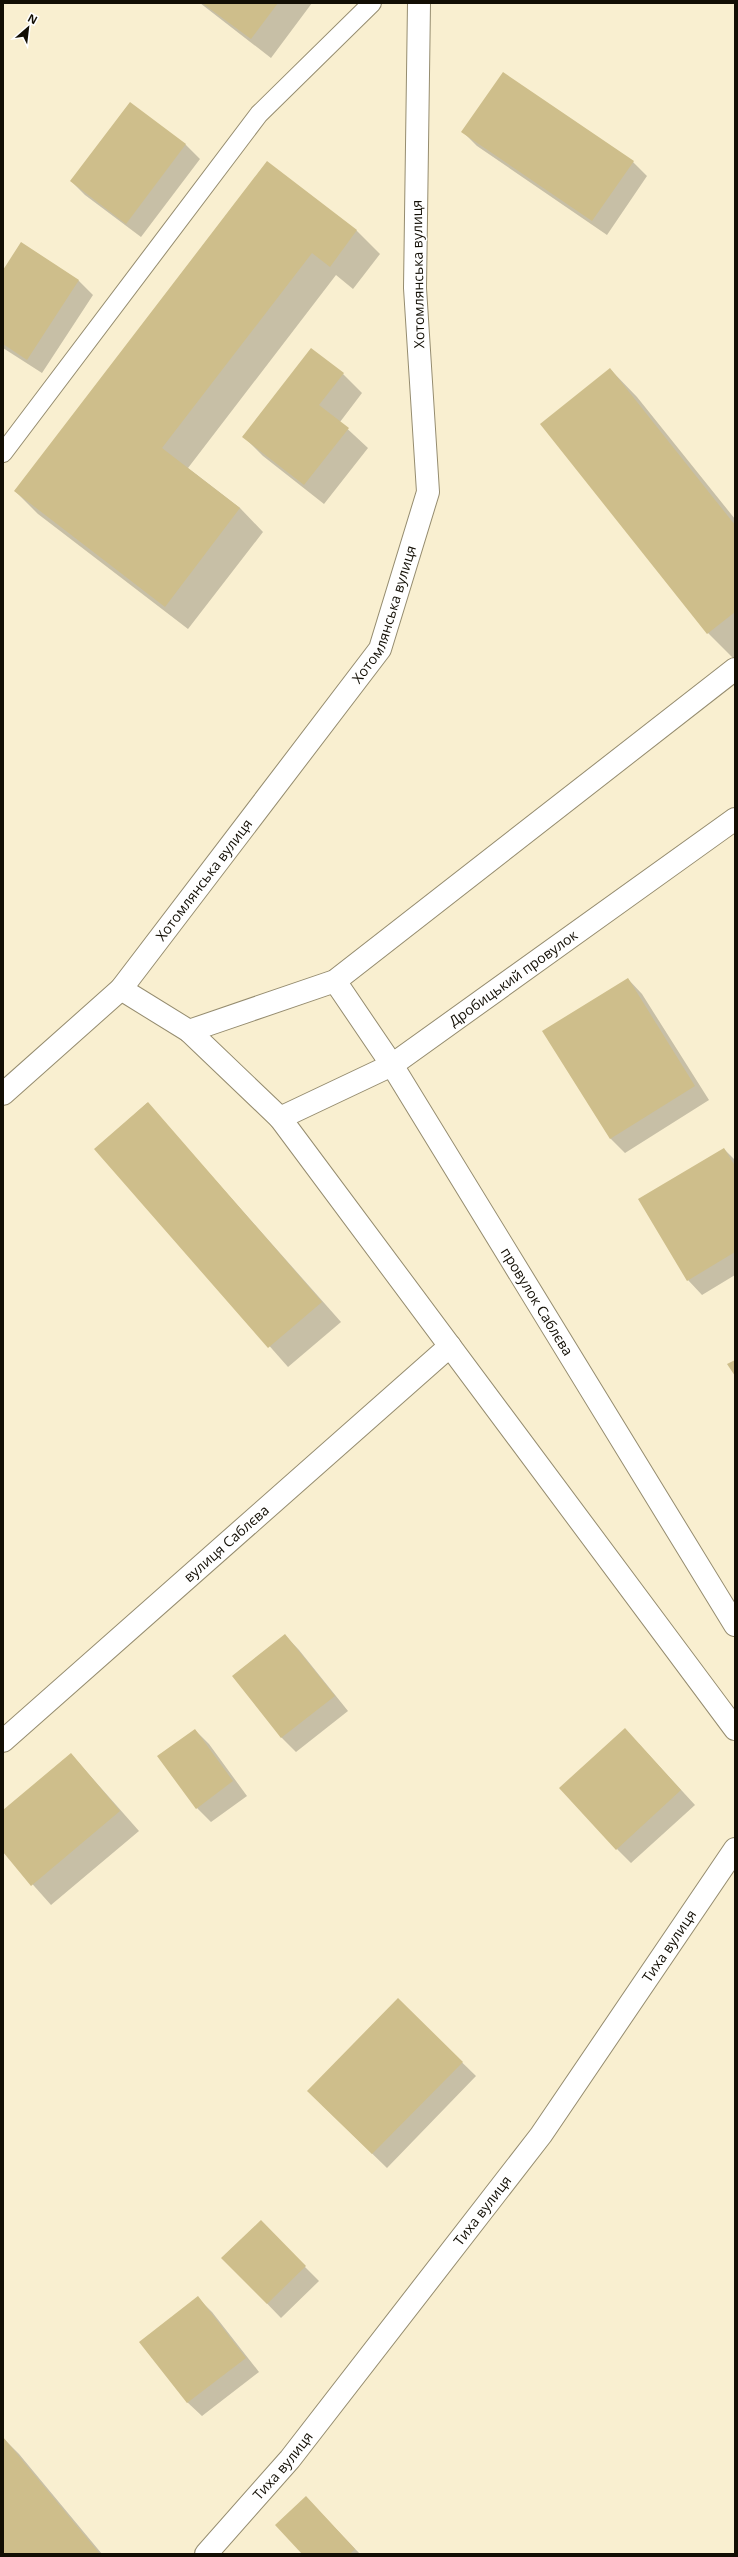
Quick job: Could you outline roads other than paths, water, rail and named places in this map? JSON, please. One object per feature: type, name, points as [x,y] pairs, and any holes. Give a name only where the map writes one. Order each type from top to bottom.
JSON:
[{"type":"street","name":"Хотомлянська вулиця","points":[[3,1094],[121,989],[380,649],[428,492],[415,288],[418,3]]},
{"type":"street","points":[[188,1031],[335,981],[735,669]]},
{"type":"street","name":"Дробицький провулок","points":[[280,1118],[392,1065],[735,820]]},
{"type":"street","name":"провулок Саблєва","points":[[335,981],[392,1065],[735,1625]]},
{"type":"street","points":[[121,989],[188,1031],[280,1118],[735,1729]]},
{"type":"street","name":"вулиця Саблєва","points":[[3,1741],[450,1346]]},
{"type":"street","name":"Тиха вулиця","points":[[206,2554],[290,2459],[541,2135],[735,1849]]},
{"type":"lane","points":[[3,453],[259,114],[372,3]]}]
